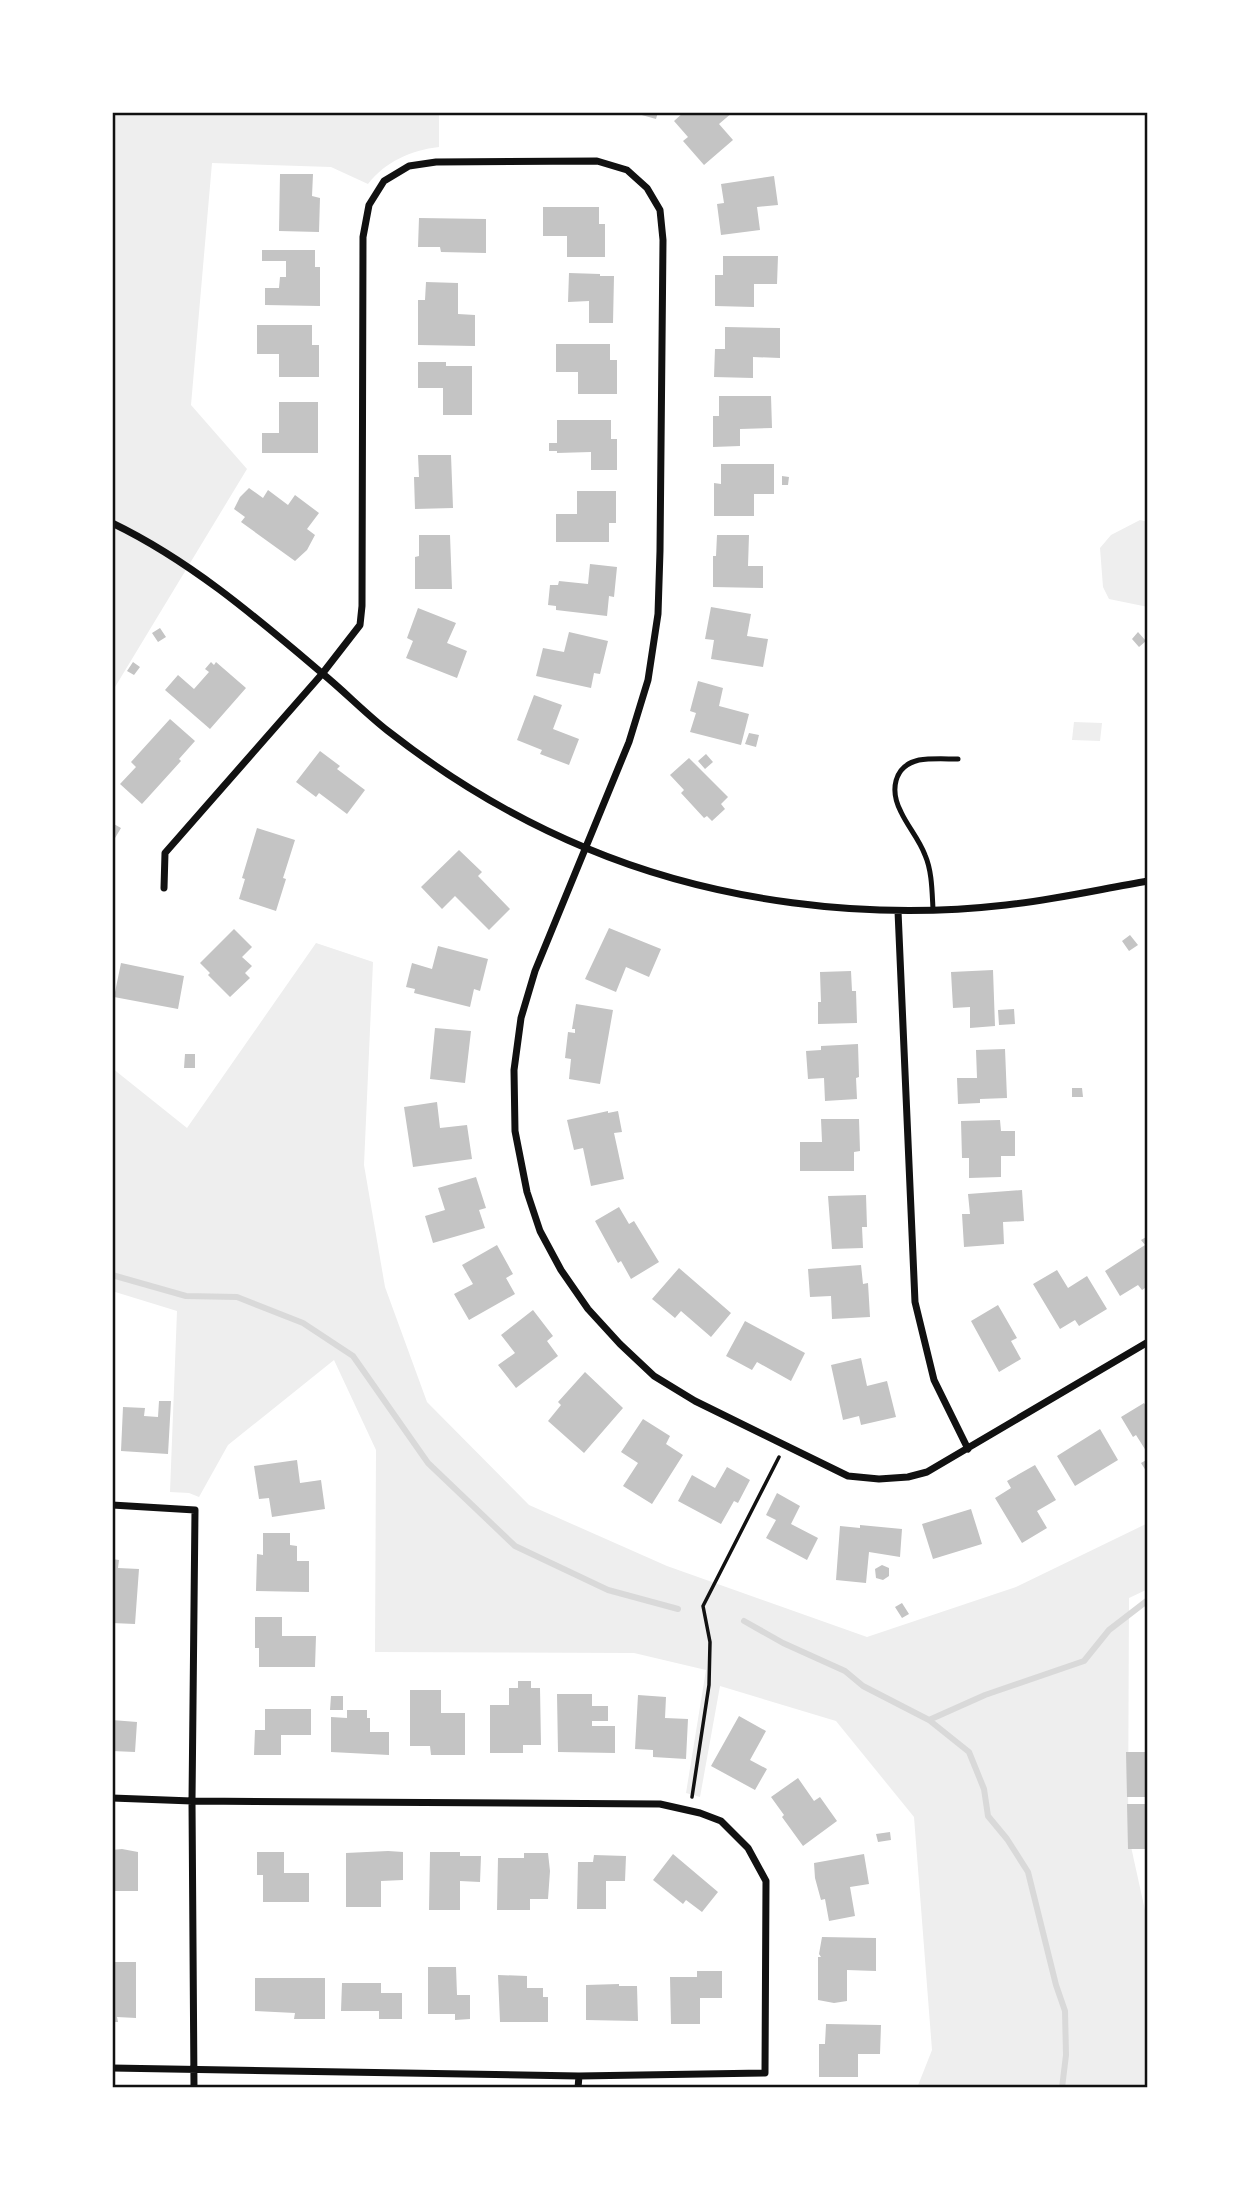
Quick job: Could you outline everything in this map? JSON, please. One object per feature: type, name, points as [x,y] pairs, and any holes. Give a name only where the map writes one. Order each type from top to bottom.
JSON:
[{"type":"street","points":[[164,888],[164,853],[323,674],[360,625],[363,237],[369,205],[384,181],[409,166],[436,162],[597,161],[627,170],[646,188],[660,210],[663,240],[658,614],[648,680],[629,742],[535,971],[521,1018],[514,1070],[515,1131],[527,1192],[540,1231],[561,1270],[589,1309],[620,1344],[654,1376],[695,1401],[848,1476],[879,1479],[908,1477],[928,1472],[1148,1342]]},
{"type":"street","points":[[112,523],[182,562],[248,611],[388,731],[472,790],[586,849],[663,875],[754,897],[825,907],[898,911],[1006,905],[1148,881]]},
{"type":"street","points":[[898,911],[915,1302],[934,1380],[968,1449]]},
{"type":"street","points":[[112,1505],[195,1510],[192,1801],[194,2088]]},
{"type":"street","points":[[112,1798],[192,1801],[660,1804],[721,1821],[748,1848],[766,1881],[765,2073],[579,2076],[112,2068]]},
{"type":"street","points":[[578,2088],[579,2076]]},
{"type":"lane","points":[[933,909],[927,858],[895,800],[895,780],[906,765],[919,760],[958,759]]},
{"type":"path","points":[[689,1810],[709,1685],[710,1642],[703,1606],[785,1446]]},
{"type":"shaded area","points":[[112,112],[439,112],[439,147],[399,158],[382,169],[368,184],[331,167],[212,163],[191,405],[247,469],[112,692]]},
{"type":"shaded area","points":[[1140,520],[1148,522],[1148,607],[1109,599],[1103,587],[1100,548],[1111,535]]},
{"type":"shaded area","points":[[1074,722],[1102,723],[1100,741],[1072,740]]},
{"type":"shaded area","points":[[316,943],[373,962],[364,1165],[385,1287],[427,1402],[529,1505],[667,1566],[867,1637],[1016,1587],[1148,1523],[1148,1589],[1129,1598],[1128,1833],[1148,1924],[1148,2088],[917,2088],[932,2050],[914,1817],[836,1721],[720,1686],[700,1797],[686,1793],[706,1670],[634,1653],[375,1652],[376,1450],[334,1360],[228,1445],[199,1497],[189,1493],[170,1492],[177,1311],[112,1291],[112,1068],[187,1128]]},
{"type":"building","points":[[631,112],[658,112],[656,119]]},
{"type":"building","points":[[684,112],[733,112],[719,124],[733,140],[704,165],[683,141],[688,137],[674,121]]},
{"type":"building","points":[[280,174],[313,174],[312,196],[320,198],[319,232],[279,231]]},
{"type":"building","points":[[774,176],[778,205],[757,207],[760,230],[721,235],[717,204],[724,203],[721,184]]},
{"type":"building","points":[[543,207],[599,207],[599,224],[605,224],[605,257],[567,257],[567,236],[543,236]]},
{"type":"building","points":[[419,218],[486,219],[486,253],[441,252],[440,247],[418,247]]},
{"type":"building","points":[[262,250],[315,250],[315,267],[320,267],[320,306],[265,305],[265,288],[279,288],[280,277],[286,277],[286,261],[262,261]]},
{"type":"building","points":[[723,256],[778,256],[777,284],[754,284],[754,307],[715,306],[715,275],[723,275]]},
{"type":"building","points":[[569,273],[614,276],[613,323],[589,323],[589,301],[568,302]]},
{"type":"building","points":[[426,282],[458,283],[458,314],[475,315],[475,346],[418,345],[418,300],[425,300]]},
{"type":"building","points":[[257,325],[312,325],[312,345],[319,345],[319,377],[279,377],[279,354],[257,354]]},
{"type":"building","points":[[725,327],[780,328],[780,358],[753,357],[753,378],[714,377],[715,349],[725,349]]},
{"type":"building","points":[[556,344],[610,344],[610,360],[617,360],[617,394],[578,394],[578,372],[556,372]]},
{"type":"building","points":[[418,362],[472,366],[472,415],[443,415],[443,388],[418,388]]},
{"type":"building","points":[[719,396],[771,396],[772,428],[740,429],[740,446],[713,447],[713,416],[719,416]]},
{"type":"building","points":[[279,402],[318,402],[318,453],[262,453],[262,433],[279,433]]},
{"type":"building","points":[[557,420],[611,420],[611,439],[617,439],[617,470],[591,470],[591,452],[549,451],[549,443],[557,443]]},
{"type":"building","points":[[418,455],[451,455],[453,508],[415,509],[414,477],[419,477]]},
{"type":"building","points":[[721,464],[774,464],[774,494],[754,494],[754,516],[714,516],[714,483],[721,484]]},
{"type":"building","points":[[782,476],[789,477],[788,485],[782,485]]},
{"type":"building","points":[[249,488],[263,498],[268,490],[288,505],[295,495],[319,513],[307,529],[315,535],[307,550],[295,561],[241,522],[245,517],[234,509]]},
{"type":"building","points":[[577,491],[616,491],[616,523],[609,523],[609,542],[556,542],[556,514],[577,514]]},
{"type":"building","points":[[419,535],[450,535],[452,589],[415,589],[415,557],[419,556]]},
{"type":"building","points":[[717,535],[749,535],[748,566],[763,566],[763,588],[713,587],[713,556],[716,556]]},
{"type":"building","points":[[590,564],[617,567],[614,597],[609,596],[607,616],[556,610],[556,606],[548,605],[550,585],[558,585],[559,581],[588,584]]},
{"type":"building","points":[[711,607],[751,614],[747,636],[768,639],[763,667],[711,659],[714,640],[705,639]]},
{"type":"building","points":[[418,608],[456,623],[447,643],[467,651],[457,678],[406,658],[413,641],[407,638]]},
{"type":"building","points":[[160,628],[166,637],[158,642],[152,633]]},
{"type":"building","points":[[569,632],[608,641],[600,674],[594,673],[591,688],[536,676],[543,648],[564,652]]},
{"type":"building","points":[[1138,632],[1146,641],[1139,647],[1132,639]]},
{"type":"building","points":[[133,662],[140,667],[134,675],[127,671]]},
{"type":"building","points":[[211,662],[214,665],[216,662],[246,688],[210,729],[165,690],[178,675],[194,689],[209,672],[205,669]]},
{"type":"building","points":[[698,681],[723,688],[719,706],[749,714],[741,745],[690,732],[696,713],[690,711]]},
{"type":"building","points":[[534,695],[562,705],[553,729],[579,739],[569,765],[540,754],[542,750],[517,740]]},
{"type":"building","points":[[170,719],[195,741],[179,759],[181,761],[142,804],[120,784],[136,767],[131,762]]},
{"type":"building","points":[[749,733],[759,735],[756,747],[745,744]]},
{"type":"building","points":[[320,751],[340,766],[337,769],[365,790],[347,814],[319,793],[316,797],[296,782]]},
{"type":"building","points":[[706,754],[713,762],[705,769],[698,761]]},
{"type":"building","points":[[689,758],[728,797],[721,804],[725,809],[712,821],[707,816],[704,818],[681,793],[684,790],[670,775]]},
{"type":"building","points":[[112,823],[121,828],[112,843]]},
{"type":"building","points":[[257,828],[295,840],[276,911],[239,899],[245,879],[242,878]]},
{"type":"building","points":[[459,850],[482,872],[478,876],[510,909],[489,930],[455,896],[442,909],[421,887]]},
{"type":"building","points":[[609,928],[661,949],[649,977],[626,967],[616,992],[585,979]]},
{"type":"building","points":[[234,929],[252,947],[242,957],[252,966],[245,973],[250,978],[230,997],[200,963]]},
{"type":"building","points":[[1130,935],[1138,945],[1129,951],[1122,941]]},
{"type":"building","points":[[438,946],[488,959],[480,991],[474,989],[470,1007],[414,993],[415,989],[406,987],[412,963],[432,969]]},
{"type":"building","points":[[121,963],[184,976],[178,1009],[114,997]]},
{"type":"building","points":[[993,970],[995,1026],[970,1028],[970,1007],[953,1008],[951,972]]},
{"type":"building","points":[[851,971],[852,991],[856,991],[857,1023],[818,1024],[818,1002],[821,1002],[820,972]]},
{"type":"building","points":[[576,1004],[613,1010],[600,1084],[569,1079],[571,1059],[565,1058],[568,1032],[575,1033],[575,1029],[572,1029]]},
{"type":"building","points":[[1014,1009],[1015,1024],[999,1025],[998,1010]]},
{"type":"building","points":[[435,1028],[471,1031],[465,1083],[430,1079]]},
{"type":"building","points":[[858,1044],[857,1099],[825,1101],[824,1078],[808,1079],[806,1051],[821,1050],[821,1046]]},
{"type":"building","points":[[1005,1049],[1007,1098],[980,1099],[980,1103],[958,1104],[957,1078],[977,1078],[976,1050]]},
{"type":"building","points":[[185,1054],[195,1054],[195,1068],[184,1068]]},
{"type":"building","points":[[1072,1088],[1082,1088],[1083,1097],[1072,1097]]},
{"type":"building","points":[[437,1102],[440,1128],[467,1125],[472,1159],[413,1167],[404,1107]]},
{"type":"building","points":[[618,1111],[622,1132],[614,1133],[624,1179],[591,1186],[583,1148],[574,1150],[567,1120]]},
{"type":"building","points":[[821,1119],[859,1119],[860,1151],[854,1152],[854,1171],[800,1171],[800,1142],[822,1142]]},
{"type":"building","points":[[1000,1120],[1001,1131],[1015,1131],[1015,1156],[1001,1156],[1001,1177],[969,1178],[969,1158],[962,1158],[961,1121]]},
{"type":"building","points":[[476,1177],[486,1208],[479,1210],[485,1228],[433,1243],[425,1216],[445,1210],[438,1188]]},
{"type":"building","points":[[1022,1190],[1024,1221],[1003,1222],[1004,1244],[964,1247],[962,1214],[970,1214],[968,1194]]},
{"type":"building","points":[[866,1195],[867,1227],[862,1227],[863,1248],[832,1249],[828,1196]]},
{"type":"building","points":[[619,1207],[629,1224],[634,1221],[659,1262],[631,1279],[621,1261],[618,1263],[595,1221]]},
{"type":"building","points":[[1148,1236],[1148,1286],[1142,1290],[1138,1285],[1120,1296],[1105,1271],[1145,1245],[1141,1240]]},
{"type":"building","points":[[497,1245],[513,1274],[506,1278],[515,1294],[469,1320],[454,1294],[473,1284],[462,1265]]},
{"type":"building","points":[[861,1265],[863,1284],[868,1283],[870,1317],[832,1319],[831,1296],[810,1297],[808,1269]]},
{"type":"building","points":[[679,1268],[731,1313],[711,1337],[681,1311],[675,1318],[652,1299]]},
{"type":"building","points":[[1057,1270],[1068,1288],[1087,1276],[1107,1309],[1079,1326],[1075,1320],[1060,1329],[1033,1284]]},
{"type":"building","points":[[998,1305],[1017,1338],[1011,1341],[1021,1359],[999,1372],[971,1321]]},
{"type":"building","points":[[533,1310],[553,1336],[547,1341],[558,1356],[516,1388],[498,1365],[515,1353],[501,1335]]},
{"type":"building","points":[[745,1321],[805,1353],[791,1381],[757,1362],[752,1370],[726,1356]]},
{"type":"building","points":[[861,1358],[867,1386],[887,1381],[896,1417],[861,1425],[859,1416],[843,1420],[831,1365]]},
{"type":"building","points":[[585,1372],[623,1408],[584,1453],[548,1421],[561,1405],[558,1402]]},
{"type":"building","points":[[159,1401],[171,1401],[168,1454],[121,1451],[123,1407],[145,1408],[144,1416],[158,1417]]},
{"type":"building","points":[[1144,1403],[1148,1409],[1148,1454],[1121,1417]]},
{"type":"building","points":[[643,1419],[670,1436],[666,1444],[683,1455],[652,1504],[623,1486],[638,1463],[621,1452]]},
{"type":"building","points":[[1100,1429],[1118,1460],[1075,1486],[1057,1456]]},
{"type":"building","points":[[1148,1459],[1148,1474],[1141,1463]]},
{"type":"building","points":[[297,1460],[300,1483],[321,1480],[325,1509],[272,1517],[269,1498],[259,1499],[254,1466]]},
{"type":"building","points":[[1035,1465],[1056,1500],[1037,1511],[1047,1528],[1022,1543],[995,1498],[1011,1488],[1007,1481]]},
{"type":"building","points":[[727,1467],[750,1480],[738,1503],[734,1501],[721,1524],[678,1501],[692,1475],[715,1488]]},
{"type":"building","points":[[777,1493],[800,1506],[791,1524],[818,1538],[807,1560],[766,1538],[776,1520],[766,1515]]},
{"type":"building","points":[[971,1509],[982,1544],[933,1559],[922,1524]]},
{"type":"building","points":[[860,1525],[902,1529],[900,1557],[869,1552],[866,1583],[836,1580],[840,1526],[860,1528]]},
{"type":"building","points":[[263,1533],[290,1533],[290,1545],[297,1546],[297,1561],[309,1561],[309,1592],[256,1591],[257,1554],[263,1555]]},
{"type":"building","points":[[112,1559],[119,1560],[118,1568],[139,1569],[135,1624],[112,1623]]},
{"type":"building","points":[[882,1565],[889,1568],[889,1576],[883,1580],[876,1578],[875,1569]]},
{"type":"building","points":[[902,1603],[909,1614],[902,1618],[895,1607]]},
{"type":"building","points":[[255,1617],[282,1617],[282,1636],[316,1636],[315,1667],[259,1667],[259,1648],[255,1648]]},
{"type":"building","points":[[518,1681],[531,1681],[531,1688],[540,1688],[541,1745],[523,1745],[523,1753],[490,1753],[490,1705],[509,1705],[509,1688],[518,1688]]},
{"type":"building","points":[[410,1690],[441,1690],[441,1713],[465,1713],[465,1755],[431,1755],[430,1746],[410,1746]]},
{"type":"building","points":[[557,1694],[592,1694],[592,1706],[608,1706],[608,1721],[592,1721],[592,1726],[615,1726],[615,1753],[558,1752]]},
{"type":"building","points":[[638,1695],[666,1697],[665,1718],[688,1719],[686,1759],[653,1757],[653,1750],[635,1749]]},
{"type":"building","points":[[331,1696],[343,1696],[343,1710],[330,1710]]},
{"type":"building","points":[[265,1709],[311,1709],[311,1735],[281,1735],[281,1755],[254,1755],[255,1730],[265,1730]]},
{"type":"building","points":[[347,1710],[367,1710],[370,1732],[389,1732],[389,1755],[331,1752],[331,1717],[347,1718]]},
{"type":"building","points":[[739,1716],[766,1731],[750,1760],[767,1769],[755,1790],[711,1766]]},
{"type":"building","points":[[112,1720],[137,1722],[135,1752],[112,1751]]},
{"type":"building","points":[[1126,1752],[1148,1752],[1148,1797],[1127,1797]]},
{"type":"building","points":[[798,1778],[814,1801],[820,1797],[837,1821],[803,1846],[771,1797]]},
{"type":"building","points":[[1127,1804],[1148,1804],[1148,1849],[1128,1849]]},
{"type":"building","points":[[890,1832],[891,1840],[878,1842],[876,1834]]},
{"type":"building","points":[[112,1850],[138,1852],[138,1891],[112,1891]]},
{"type":"building","points":[[257,1852],[284,1852],[284,1873],[309,1873],[309,1902],[263,1902],[263,1875],[257,1875]]},
{"type":"building","points":[[403,1852],[403,1880],[381,1881],[381,1907],[346,1907],[346,1853]]},
{"type":"building","points":[[430,1852],[460,1852],[460,1856],[481,1856],[480,1882],[460,1881],[460,1910],[429,1910]]},
{"type":"building","points":[[524,1853],[548,1853],[548,1899],[530,1899],[530,1910],[497,1910],[498,1858],[524,1858]]},
{"type":"building","points":[[673,1854],[718,1892],[702,1912],[686,1900],[683,1904],[653,1880]]},
{"type":"building","points":[[864,1854],[869,1884],[850,1887],[855,1916],[829,1921],[825,1899],[821,1900],[815,1878],[814,1863]]},
{"type":"building","points":[[594,1855],[626,1856],[625,1881],[606,1881],[606,1909],[577,1909],[578,1862],[593,1862]]},
{"type":"building","points":[[822,1937],[876,1938],[876,1971],[847,1970],[847,2001],[834,2003],[818,2000],[818,1957],[821,1957],[819,1954]]},
{"type":"building","points":[[112,1962],[136,1962],[136,2018],[117,2017],[118,2022],[112,2022]]},
{"type":"building","points":[[428,1967],[456,1967],[457,1995],[470,1995],[470,2019],[455,2020],[455,2014],[428,2014]]},
{"type":"building","points":[[697,1971],[722,1971],[722,1998],[700,1998],[700,2024],[671,2024],[670,1977],[697,1977]]},
{"type":"building","points":[[498,1975],[527,1976],[527,1988],[543,1988],[543,1997],[548,1997],[548,2022],[500,2022]]},
{"type":"building","points":[[255,1978],[325,1978],[325,2019],[294,2019],[295,2013],[255,2011]]},
{"type":"building","points":[[342,1983],[381,1983],[381,1993],[402,1993],[402,2019],[379,2019],[379,2011],[341,2011]]},
{"type":"building","points":[[586,1985],[637,1986],[638,2021],[586,2020]]},
{"type":"building","points":[[826,2024],[881,2025],[880,2054],[858,2054],[858,2077],[819,2077],[819,2044],[825,2044]]},
{"type":"waterway","points":[[112,1275],[186,1296],[237,1297],[303,1323],[353,1356],[428,1463],[515,1546],[608,1590],[678,1609]]},
{"type":"waterway","points":[[929,1720],[985,1695],[1084,1661],[1109,1630],[1148,1600]]},
{"type":"waterway","points":[[744,1621],[783,1643],[845,1671],[863,1686],[929,1720],[969,1752],[984,1789],[988,1816],[1028,1872],[1065,2011],[1066,2055],[1062,2088]]}]
